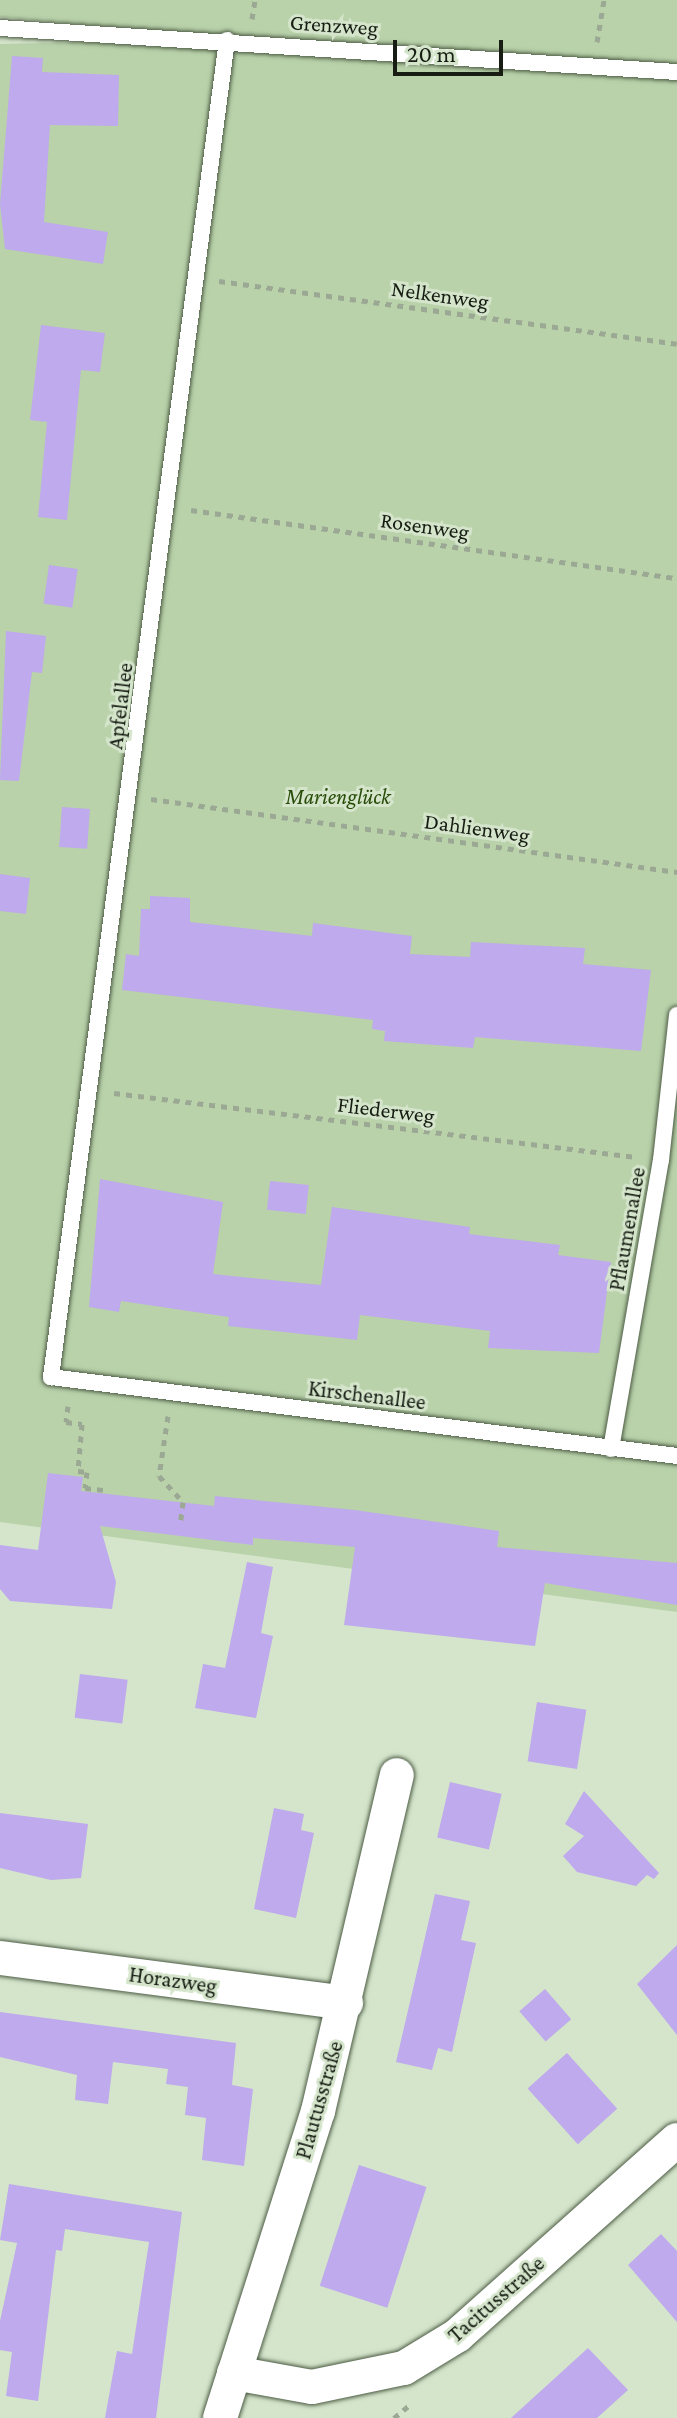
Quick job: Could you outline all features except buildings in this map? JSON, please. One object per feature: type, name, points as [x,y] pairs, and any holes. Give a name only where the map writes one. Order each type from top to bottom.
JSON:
[{"type":"street","name":"Plautusstraße","points":[[220,2418],[346,2003],[397,1775]]},
{"type":"street","name":"Horazweg","points":[[0,1958],[346,2003]]},
{"type":"street","name":"Tacitusstraße","points":[[234,2373],[312,2387],[404,2368],[458,2335],[677,2140]]},
{"type":"lane","name":"Grenzweg","points":[[0,28],[227,40],[677,72]]},
{"type":"lane","name":"Apfelallee","points":[[51,1377],[92,1090],[227,40]]},
{"type":"lane","name":"Pflaumenallee","points":[[611,1449],[661,1160],[677,1015]]},
{"type":"lane","name":"Kirschenallee","points":[[51,1377],[677,1456]]},
{"type":"path","points":[[593,66],[604,0]]},
{"type":"path","name":"Nelkenweg","points":[[198,278],[677,344]]},
{"type":"path","name":"Rosenweg","points":[[168,507],[677,578]]},
{"type":"path","name":"Dahlienweg","points":[[130,796],[677,872]]},
{"type":"path","name":"Fliederweg","points":[[92,1090],[661,1160]]},
{"type":"path","points":[[71,1379],[66,1422],[82,1424],[78,1471],[87,1472],[85,1488],[103,1490]]},
{"type":"path","points":[[172,1392],[159,1476],[183,1502],[180,1525]]},
{"type":"green space","name":"Marienglück","points":[[0,0],[677,0],[677,1612],[0,1522],[0,44],[236,39],[0,17]]}]
